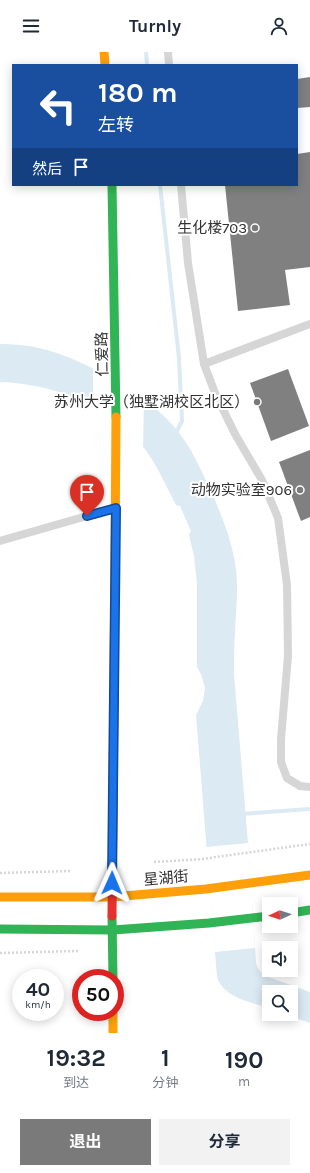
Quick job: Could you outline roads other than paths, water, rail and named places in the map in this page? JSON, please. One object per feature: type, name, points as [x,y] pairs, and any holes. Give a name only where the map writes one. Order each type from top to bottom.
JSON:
[{"type":"main road","points":[[104,52],[105,64]]},
{"type":"main road","name":"仁爱路","points":[[112,186],[117,445],[112,897],[113,969]]},
{"type":"main road","name":"星湖街","points":[[0,897],[112,897],[253,883],[310,875]]},
{"type":"main road","points":[[298,912],[310,910]]},
{"type":"main road","points":[[0,929],[113,930],[209,923],[262,917]]},
{"type":"main road","points":[[113,1021],[113,1033]]},
{"type":"lane","points":[[168,52],[169,64]]},
{"type":"lane","points":[[181,186],[188,263],[204,364],[215,393],[235,434],[262,480],[278,518],[287,585],[288,656],[281,739],[281,762],[287,778],[300,786],[310,787]]},
{"type":"lane","points":[[204,364],[310,324]]},
{"type":"lane","points":[[0,541],[116,508]]},
{"type":"waterway","points":[[146,52],[147,64]]},
{"type":"waterway","points":[[160,186],[179,358],[182,421],[175,435]]},
{"type":"waterway","points":[[241,814],[310,809]]},
{"type":"place","name":"生化楼703","points":[[255,228]]},
{"type":"place","name":"苏州大学（独墅湖校区北区）","points":[[257,402]]},
{"type":"place","name":"动物实验室906","points":[[300,490]]}]
